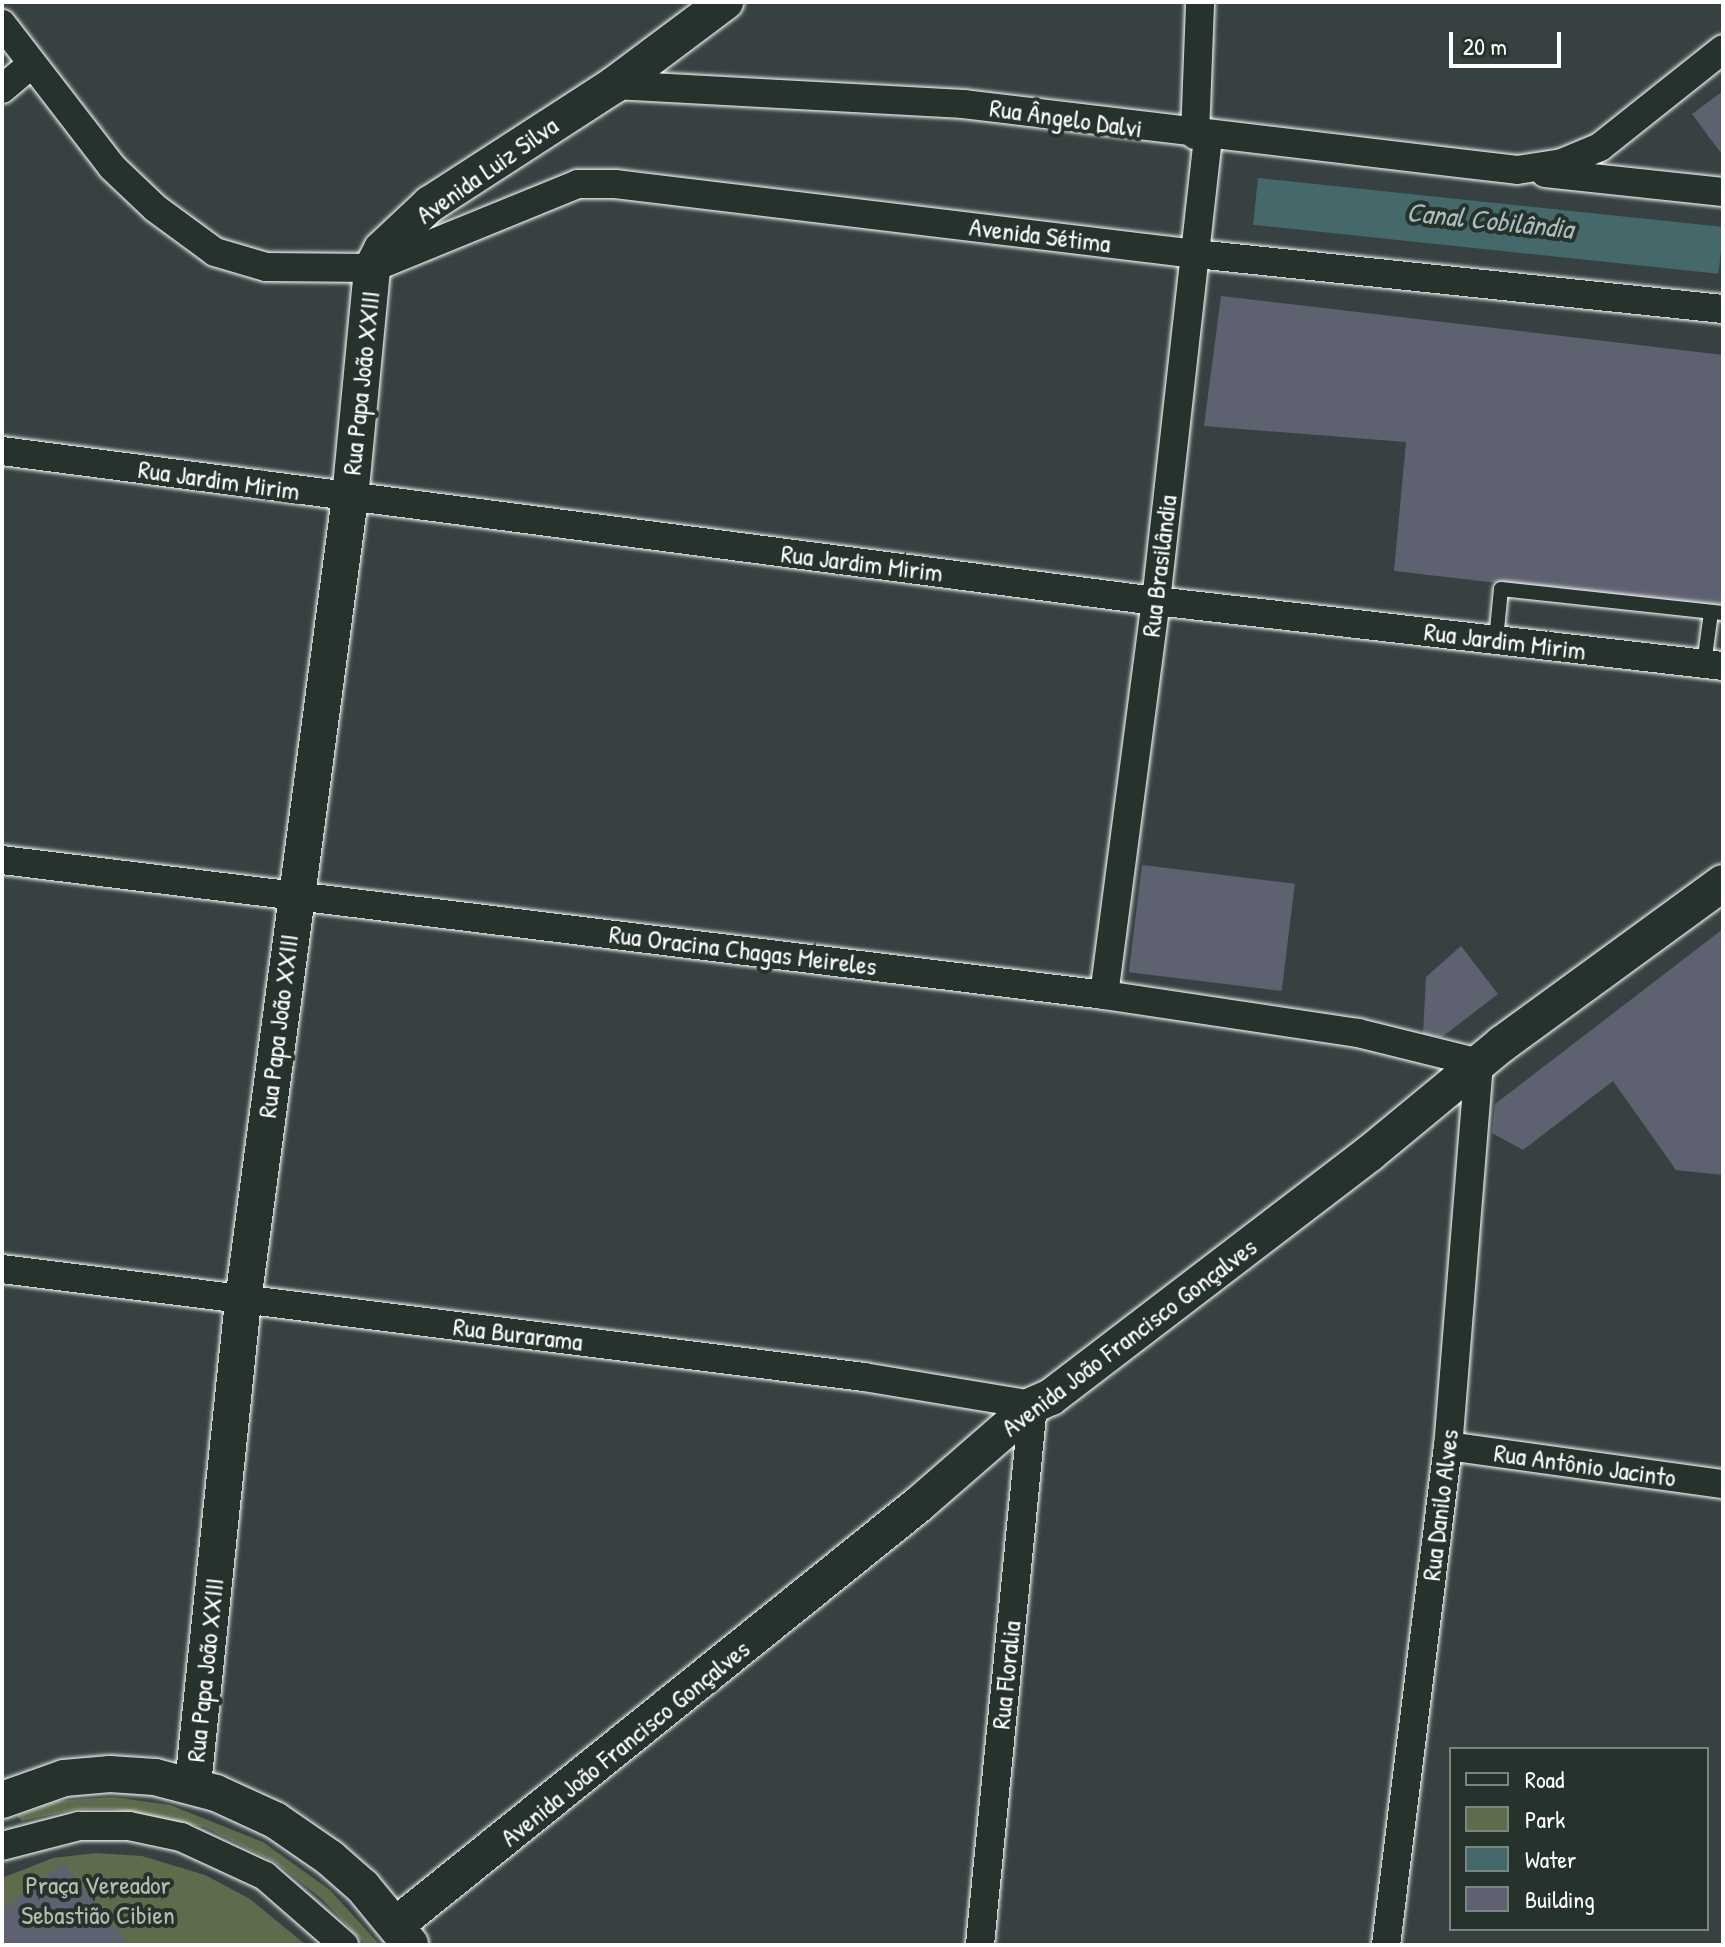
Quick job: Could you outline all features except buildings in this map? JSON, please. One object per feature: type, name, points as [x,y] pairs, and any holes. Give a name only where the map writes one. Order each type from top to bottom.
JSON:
[{"type":"street","name":"Avenida Luiz Silva","points":[[372,268],[382,249],[430,204],[614,85],[725,2]]},
{"type":"street","name":"Rua Brasilândia","points":[[1104,995],[1156,601],[1196,254],[1201,136],[1200,2]]},
{"type":"street","points":[[2,24],[112,167],[164,216],[215,252],[266,267],[372,268]]},
{"type":"street","name":"Rua Ângelo Dalvi","points":[[1517,170],[1562,163],[1600,147],[1723,49]]},
{"type":"street","points":[[2,89],[31,65]]},
{"type":"street","name":"Rua Ângelo Dalvi","points":[[614,85],[963,104],[1201,136],[1723,192]]},
{"type":"street","points":[[1600,147],[1604,166],[1624,182]]},
{"type":"street","name":"Avenida Sétima","points":[[372,268],[578,184],[603,184],[1196,254],[1723,309]]},
{"type":"street","name":"Rua Papa João XXIII","points":[[193,1785],[243,1301],[350,498],[372,268]]},
{"type":"street","name":"Rua Jardim Mirim","points":[[2,451],[1156,601],[1714,665]]},
{"type":"street","name":"Rua Oracina Chagas Meireles","points":[[2,860],[1104,995],[1358,1033],[1479,1063]]},
{"type":"street","name":"Avenida João Francisco Gonçalves","points":[[404,1935],[1033,1405],[1051,1397],[1320,1192],[1479,1063],[1723,883]]},
{"type":"street","name":"Rua Danilo Alves","points":[[1386,1945],[1448,1446],[1479,1063]]},
{"type":"street","name":"Rua Burarama","points":[[2,1269],[864,1377],[1033,1405]]},
{"type":"street","name":"Rua Floralia","points":[[980,1945],[1033,1405]]},
{"type":"street","name":"Rua Antônio Jacinto","points":[[1448,1446],[1723,1484]]},
{"type":"street","points":[[2,1800],[64,1778],[110,1774],[193,1785],[256,1810],[312,1844],[363,1887],[404,1935]]},
{"type":"street","points":[[2,1846],[79,1826],[129,1826],[181,1837],[265,1876],[344,1945]]},
{"type":"lane","points":[[1496,640],[1501,589],[1717,613],[1714,665]]},
{"type":"green space","points":[[113,1797],[170,1805],[263,1842],[330,1890],[380,1945],[366,1945],[322,1899],[275,1862],[204,1827],[113,1809],[77,1809],[22,1821],[17,1816],[57,1801]]},
{"type":"green space","name":"Praça Vereador Sebastião Cibien","points":[[96,1853],[142,1856],[205,1875],[250,1899],[306,1945],[2,1945],[2,1878],[53,1858]]},
{"type":"water","name":"Canal Cobilândia","points":[[1258,178],[1723,227],[1719,274],[1253,225]]}]
